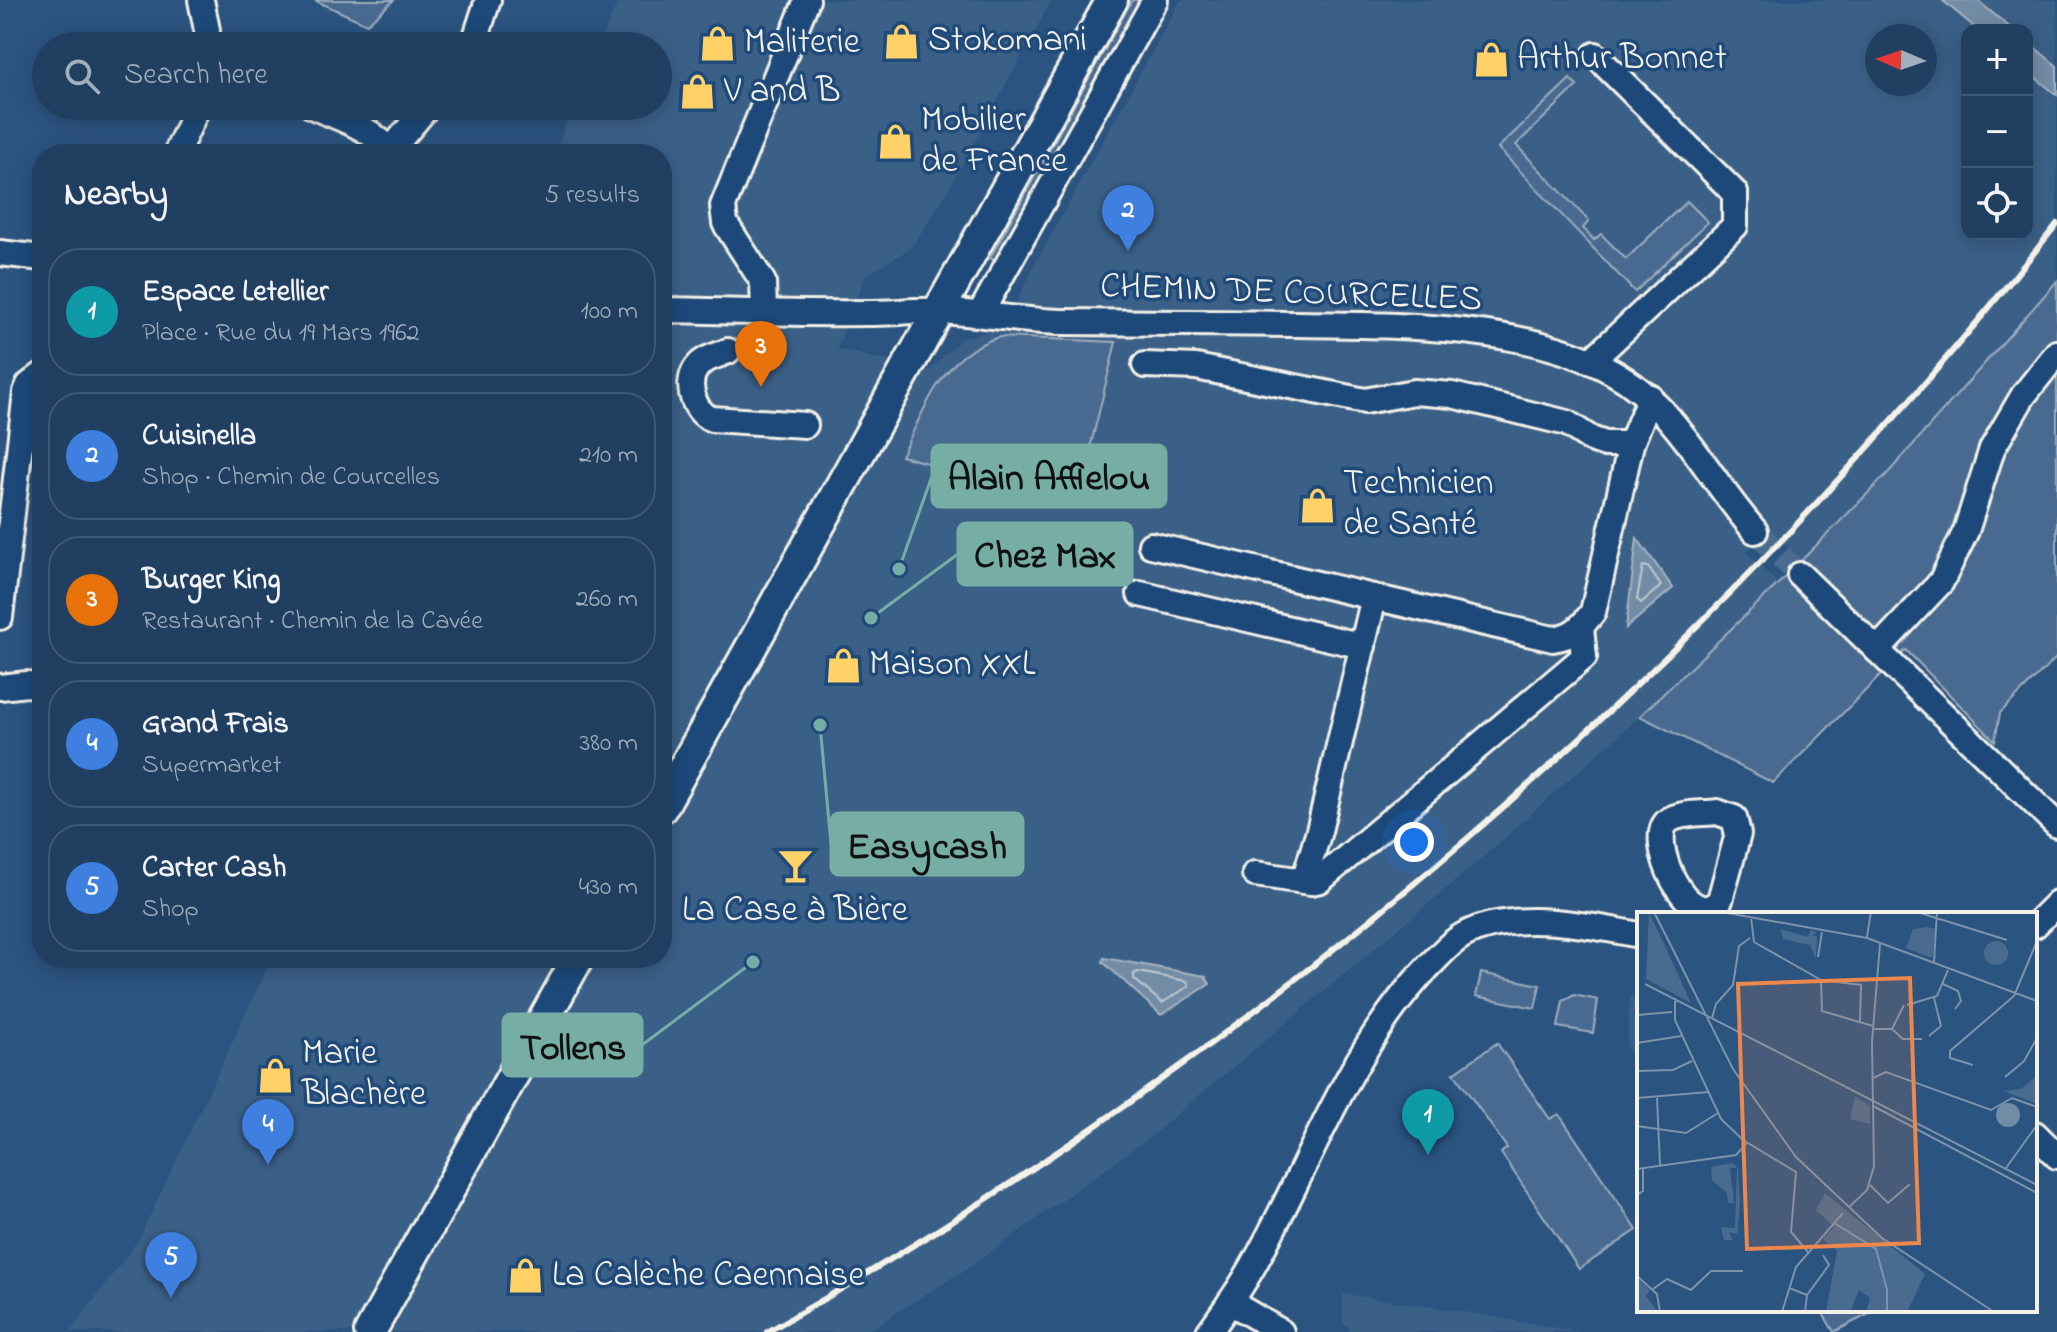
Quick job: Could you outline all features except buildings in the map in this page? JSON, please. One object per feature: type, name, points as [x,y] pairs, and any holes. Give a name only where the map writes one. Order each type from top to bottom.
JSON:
[{"type":"main road","points":[[672,789],[1112,0]]},
{"type":"main road","points":[[370,1332],[572,968]]},
{"type":"street","points":[[201,0],[207,30]]},
{"type":"street","points":[[478,32],[488,0]]},
{"type":"street","points":[[764,311],[763,282],[725,223],[723,206],[807,0]]},
{"type":"street","points":[[980,314],[1155,0]]},
{"type":"street","points":[[1591,361],[1735,226],[1735,193],[1595,55]]},
{"type":"street","points":[[181,144],[192,120]]},
{"type":"street","points":[[345,120],[368,130],[383,144]]},
{"type":"street","points":[[397,144],[417,120]]},
{"type":"street","points":[[0,253],[32,257]]},
{"type":"street","name":"CHEMIN DE COURCELLES","points":[[672,310],[938,311],[1055,322],[1376,325],[1449,329],[1534,344],[1591,361],[1650,397],[1681,432],[1721,490],[1755,531]]},
{"type":"street","points":[[728,351],[701,362],[694,371],[692,399],[703,416],[805,425]]},
{"type":"street","points":[[1877,650],[1941,582],[1966,531],[1992,449],[2023,396],[2057,353]]},
{"type":"street","points":[[1145,365],[1196,367],[1365,401],[1414,392],[1452,395],[1567,423],[1605,444],[1631,444]]},
{"type":"street","points":[[0,617],[26,392],[32,383]]},
{"type":"street","points":[[1151,545],[1553,639],[1570,637],[1593,612],[1631,444],[1650,397]]},
{"type":"street","points":[[1800,575],[2057,825]]},
{"type":"street","points":[[1140,594],[1363,646]]},
{"type":"street","points":[[1304,881],[1319,831],[1374,597]]},
{"type":"street","points":[[1255,874],[1304,881],[1320,880],[1584,657],[1581,627]]},
{"type":"street","points":[[0,687],[32,685]]},
{"type":"street","points":[[2037,923],[2057,903]]},
{"type":"street","points":[[1209,1332],[1253,1265],[1357,1061],[1395,1005],[1448,947],[1468,932],[1508,923],[1572,924],[1637,935]]},
{"type":"street","points":[[2037,1136],[2057,1156]]},
{"type":"street","points":[[1230,1302],[1281,1332]]},
{"type":"shaded area","points":[[314,0],[394,0],[367,24]]},
{"type":"shaded area","points":[[619,0],[1052,0],[945,196],[911,248],[865,276],[837,349],[929,371],[962,338],[1005,327],[1034,266],[1181,0],[2057,0],[2057,281],[1889,472],[1802,560],[1767,527],[1746,551],[1778,584],[1640,716],[1473,866],[1151,1136],[974,1264],[866,1332],[70,1332],[139,1239],[267,968],[672,968],[672,144],[559,144],[567,120],[672,120],[672,32],[604,32]]},
{"type":"shaded area","points":[[1132,0],[1140,0],[997,262],[990,258]]},
{"type":"shaded area","points":[[1570,79],[1577,86],[1516,145],[1589,221],[1583,228],[1594,240],[1601,234],[1626,259],[1687,201],[1708,222],[1635,292],[1498,148]]},
{"type":"shaded area","points":[[2057,281],[2057,657],[2000,713],[1995,741],[1906,650],[1773,783],[1640,716],[1889,472]]},
{"type":"shaded area","points":[[999,337],[1116,342],[1077,502],[901,456],[928,401],[949,369],[979,345]]},
{"type":"shaded area","points":[[1481,973],[1540,985],[1535,1008],[1476,996]]},
{"type":"shaded area","points":[[1574,995],[1598,1000],[1593,1033],[1558,1027],[1563,1001]]},
{"type":"shaded area","points":[[1630,996],[1637,997],[1637,1073],[1627,1046]]},
{"type":"shaded area","points":[[1497,1043],[1550,1119],[1559,1114],[1637,1230],[1579,1269],[1501,1153],[1507,1148],[1454,1073]]},
{"type":"shaded area","points":[[1343,1294],[1580,1332],[1349,1332],[1349,1326],[1343,1325]]},
{"type":"shaded area","points":[[1822,1312],[1873,1312],[1834,1332]]},
{"type":"water","points":[[1942,0],[1977,0],[2006,24],[1971,24]]},
{"type":"water","points":[[2033,46],[2057,66],[2057,95],[2033,76]]},
{"type":"water","points":[[1637,538],[1673,588],[1626,628]]},
{"type":"water","points":[[1104,958],[1205,976],[1210,984],[1161,1015],[1103,962]]},
{"type":"tunnel","points":[[1755,531],[1800,575]]},
{"type":"railway","points":[[767,1332],[950,1222],[1128,1103],[1300,976],[1465,840],[1624,697],[1776,546],[1920,388],[2057,224]]},
{"type":"place","name":"Stokomani","points":[[902,41]]},
{"type":"place","name":"Maliterie","points":[[718,43]]},
{"type":"place","name":"Arthur Bonnet","points":[[1491,59]]},
{"type":"place","name":"V and B","points":[[698,92]]},
{"type":"place","name":"Mobilier de France","points":[[895,142]]},
{"type":"place","name":"Cuisinella","points":[[1128,251]]},
{"type":"place","name":"Burger King","points":[[761,387]]},
{"type":"place","name":"Technicien de Santé","points":[[1317,505]]},
{"type":"place","name":"Alain Afflelou","points":[[899,569]]},
{"type":"place","name":"Chez Max","points":[[871,618]]},
{"type":"place","name":"Maison XXL","points":[[843,665]]},
{"type":"place","name":"Easycash","points":[[820,725]]},
{"type":"place","name":"La Case à Bière","points":[[795,866]]},
{"type":"place","name":"Tollens","points":[[753,962]]},
{"type":"place","name":"Marie Blachère","points":[[276,1075]]},
{"type":"place","name":"Espace Letellier","points":[[1428,1155]]},
{"type":"place","name":"Grand Frais","points":[[268,1165]]},
{"type":"place","name":"La Calèche Caennaise","points":[[526,1276]]},
{"type":"place","name":"Carter Cash","points":[[171,1298]]}]
